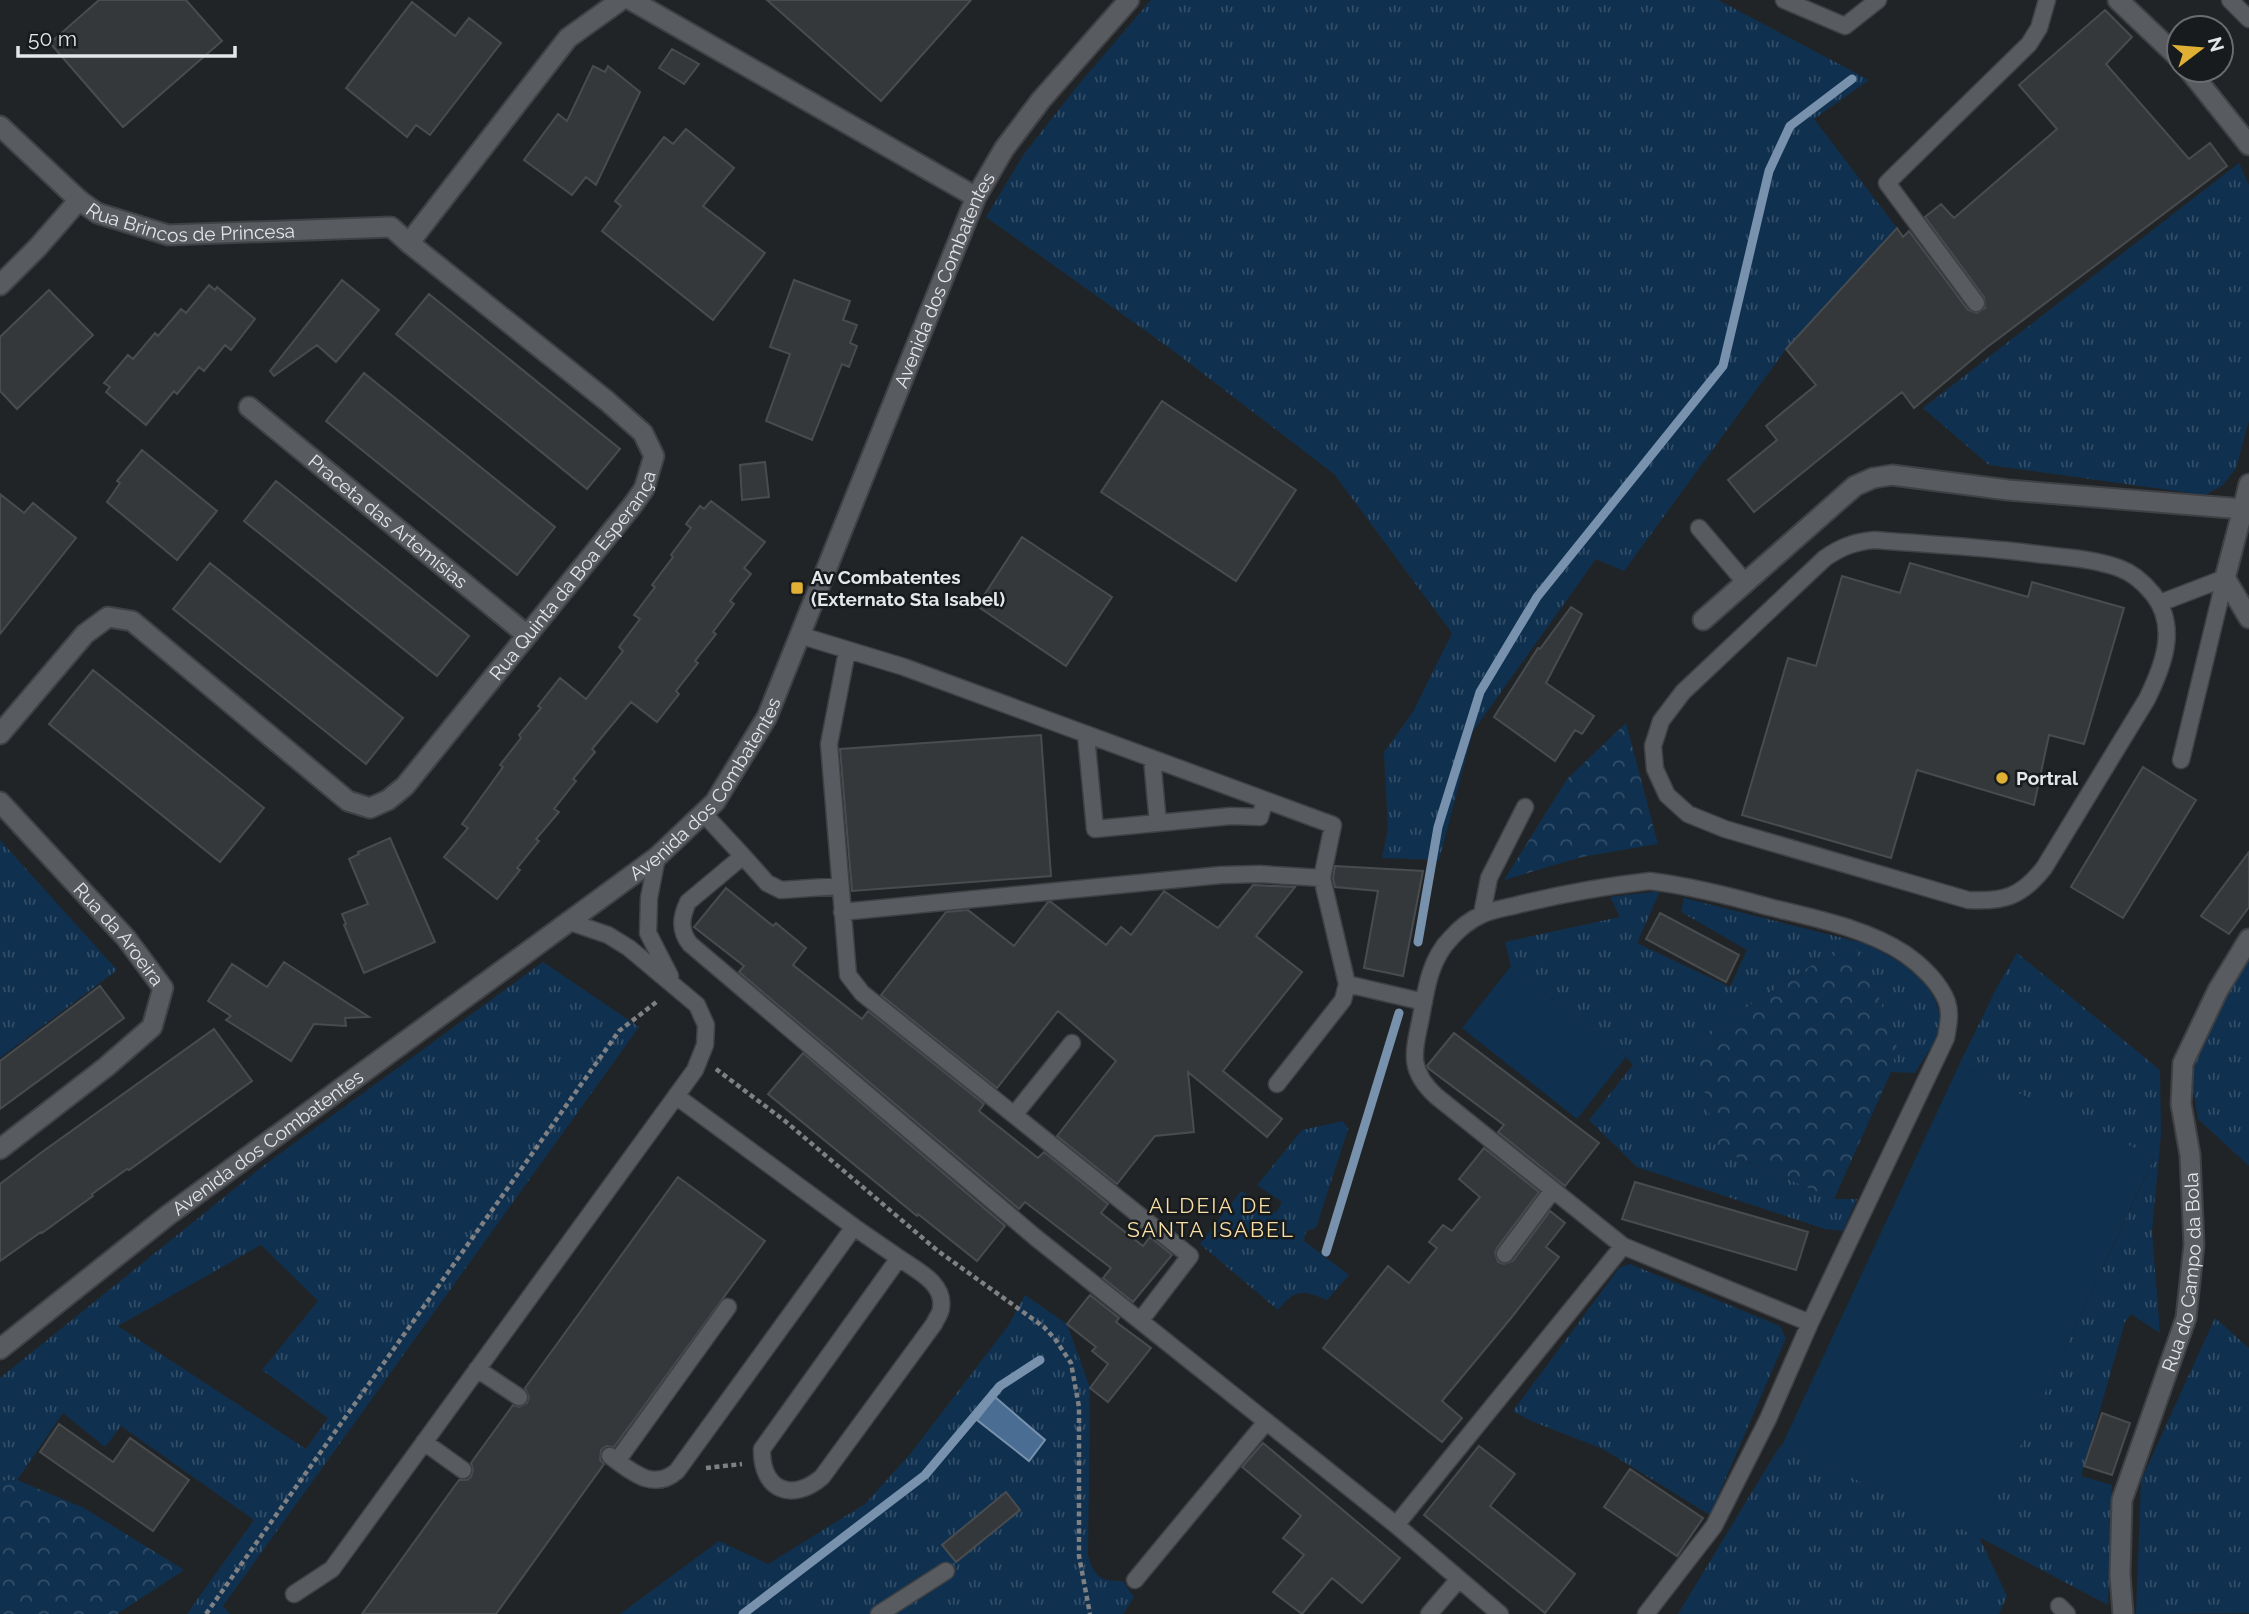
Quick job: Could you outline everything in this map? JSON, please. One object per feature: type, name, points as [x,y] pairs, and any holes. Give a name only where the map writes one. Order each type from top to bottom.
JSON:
[{"type":"street","points":[[409,243],[568,38],[621,0]]},
{"type":"street","points":[[631,0],[976,197]]},
{"type":"street","name":"Avenida dos Combatentes","points":[[0,1349],[167,1216],[657,857],[715,802],[766,717],[976,197],[1004,149],[1041,100],[1129,0]]},
{"type":"street","points":[[2118,0],[2165,45]]},
{"type":"street","points":[[2200,84],[2249,145]]},
{"type":"street","name":"Rua Brincos de Princesa","points":[[0,126],[79,200],[97,213],[168,235],[390,227],[409,243]]},
{"type":"street","points":[[0,285],[79,200]]},
{"type":"street","name":"Rua Quinta da Boa Esperança","points":[[0,734],[85,634],[108,617],[132,621],[348,801],[370,808],[388,800],[405,786],[632,506],[644,489],[654,457],[643,433],[607,401],[409,243]]},
{"type":"street","name":"Praceta das Artemísias","points":[[249,407],[527,635]]},
{"type":"street","points":[[1703,620],[1855,486],[1873,478],[1892,475],[2008,490],[2246,510]]},
{"type":"street","points":[[2249,484],[2246,510],[2225,578],[2249,618]]},
{"type":"street","name":"Rua da Aroeira","points":[[0,802],[126,938],[163,988],[152,1027],[0,1149]]},
{"type":"street","name":"Rua do Campo da Bola","points":[[2123,1614],[2120,1575],[2122,1500],[2186,1318],[2194,1245],[2189,1155],[2181,1104],[2183,1063],[2218,990],[2249,939]]},
{"type":"lane","points":[[1784,0],[1845,26],[1878,0]]},
{"type":"lane","points":[[1976,303],[1887,183],[2029,44],[2039,27],[2047,0]]},
{"type":"lane","points":[[2230,0],[2249,19]]},
{"type":"lane","points":[[1699,528],[1745,582]]},
{"type":"lane","points":[[1874,540],[2092,560],[2122,569],[2143,581],[2160,603],[2166,622],[2167,646],[2161,670],[2147,699],[2044,868],[2031,885],[2011,896],[1991,901],[1968,900],[1725,829],[1688,814],[1667,795],[1655,769],[1653,746],[1661,721],[1683,692],[1825,558],[1854,542],[1874,540]]},
{"type":"lane","points":[[2160,603],[2225,578]]},
{"type":"lane","points":[[2181,760],[2225,578]]},
{"type":"lane","points":[[799,635],[904,667],[1333,825],[1322,878],[1346,984],[1343,1000],[1277,1084]]},
{"type":"lane","points":[[848,651],[830,744],[848,975],[862,993],[1190,1256],[1140,1321]]},
{"type":"lane","points":[[1087,735],[1095,829],[1231,816],[1259,817],[1265,800]]},
{"type":"lane","points":[[1153,759],[1158,823]]},
{"type":"lane","points":[[1482,914],[1489,878],[1525,807]]},
{"type":"lane","points":[[703,813],[766,883],[781,890],[840,886]]},
{"type":"lane","points":[[743,856],[688,902],[681,925],[684,937],[690,944],[1035,1237],[1396,1525],[1500,1614]]},
{"type":"lane","points":[[657,857],[649,898],[648,933],[660,960],[677,987]]},
{"type":"lane","points":[[842,912],[1221,875],[1260,874],[1322,878]]},
{"type":"lane","points":[[1646,1614],[1714,1526],[1769,1419],[1810,1323],[1946,1038],[1950,1016],[1947,1002],[1922,968],[1905,953],[1865,934],[1683,885],[1650,881],[1617,884],[1538,900],[1482,914],[1449,939],[1430,974],[1415,1048],[1414,1064],[1425,1086],[1623,1246],[1810,1323]]},
{"type":"lane","points":[[294,1594],[332,1569],[702,1058],[706,1025],[697,1004],[629,948],[608,935],[568,921]]},
{"type":"lane","points":[[1346,984],[1424,1002]]},
{"type":"lane","points":[[1014,1115],[1072,1043]]},
{"type":"lane","points":[[676,1096],[854,1227],[934,1282],[940,1296],[941,1309],[934,1324],[822,1477],[812,1486],[800,1491],[788,1491],[776,1485],[766,1474],[762,1449],[899,1258]]},
{"type":"lane","points":[[1505,1254],[1553,1190]]},
{"type":"lane","points":[[728,1307],[613,1459],[644,1479],[659,1481],[677,1471],[854,1227]]},
{"type":"lane","points":[[1396,1525],[1623,1246]]},
{"type":"lane","points":[[477,1369],[519,1397]]},
{"type":"lane","points":[[1135,1580],[1266,1422]]},
{"type":"lane","points":[[424,1442],[463,1470]]},
{"type":"lane","points":[[879,1614],[946,1571]]},
{"type":"lane","points":[[1429,1614],[1459,1579]]},
{"type":"path","points":[[206,1614],[619,1031],[677,987]]},
{"type":"path","points":[[677,1471],[762,1462]]},
{"type":"green space","points":[[1151,0],[1718,0],[1869,80],[1814,119],[1897,228],[1786,349],[1624,571],[1596,559],[1473,731],[1439,860],[1382,858],[1388,828],[1384,752],[1413,712],[1452,633],[1334,474],[1171,349],[986,217],[1024,154],[1079,84]]},
{"type":"green space","points":[[2239,163],[2249,185],[2249,421],[2236,468],[2223,485],[2205,495],[1989,465],[1923,408]]},
{"type":"green space","points":[[1626,723],[1658,844],[1582,857],[1504,880],[1567,779]]},
{"type":"green space","points":[[0,840],[117,970],[0,1058]]},
{"type":"green space","points":[[1660,891],[1637,943],[1730,987],[1747,950],[1681,912],[1684,898],[1863,943],[1889,956],[1915,974],[1933,997],[1939,1010],[1939,1030],[1915,1073],[1891,1072],[1897,1047],[1862,952],[1840,947],[1702,1036],[1696,1055],[1718,1149],[1834,1199],[1857,1199],[1843,1231],[1825,1229],[1637,1167],[1589,1120],[1633,1065],[1511,966],[1505,942],[1620,917],[1610,897]]},
{"type":"green space","points":[[1840,947],[1862,952],[1897,1047],[1891,1072],[1834,1199],[1718,1149],[1696,1055],[1702,1036]]},
{"type":"green space","points":[[2017,953],[2160,1070],[2161,1134],[2152,1231],[2160,1333],[2131,1314],[2125,1322],[2081,1476],[2112,1485],[2108,1605],[1979,1537],[2007,1596],[1999,1614],[1678,1614],[1782,1445],[1978,1536],[2154,1158],[1959,1065],[1997,987]]},
{"type":"green space","points":[[2249,953],[2249,1166],[2198,1119],[2192,1084],[2192,1063]]},
{"type":"green space","points":[[543,962],[639,1027],[223,1606],[230,1614],[187,1614],[254,1520],[121,1426],[105,1447],[63,1413],[17,1480],[0,1481],[0,1378],[259,1169]],"holes":[[[261,1245],[318,1301],[262,1370],[328,1418],[306,1449],[118,1326]]]},
{"type":"green space","points":[[1511,966],[1626,1057],[1577,1119],[1462,1028]]},
{"type":"green space","points":[[1959,1065],[2154,1157],[1978,1537],[1782,1445]]},
{"type":"green space","points":[[1343,1121],[1348,1129],[1316,1228],[1306,1231],[1304,1241],[1349,1275],[1327,1300],[1300,1293],[1290,1298],[1278,1310],[1200,1244],[1241,1191],[1276,1213],[1282,1202],[1257,1185],[1302,1130]]},
{"type":"green space","points":[[1630,1264],[1780,1326],[1786,1338],[1710,1515],[1603,1449],[1531,1421],[1513,1411],[1619,1268]]},
{"type":"green space","points":[[1025,1295],[1067,1324],[1090,1388],[1088,1555],[1095,1573],[1104,1579],[1123,1581],[1134,1597],[1123,1614],[620,1614],[719,1541],[768,1564],[865,1504],[911,1453],[1008,1326]]},
{"type":"green space","points":[[2215,1318],[2249,1348],[2249,1613],[2136,1614],[2141,1480]]},
{"type":"green space","points":[[17,1480],[84,1508],[184,1570],[117,1614],[0,1614],[0,1481]]},
{"type":"shaded area","points":[[995,1397],[1045,1440],[1029,1461],[977,1420]]},
{"type":"building","points":[[99,0],[186,0],[222,41],[123,127],[50,43]]},
{"type":"building","points":[[767,0],[971,0],[881,101]]},
{"type":"building","points":[[412,2],[455,36],[469,18],[501,43],[430,135],[416,125],[407,137],[346,88]]},
{"type":"building","points":[[2105,10],[2132,37],[2106,64],[2189,159],[2210,143],[2227,166],[1986,348],[1914,408],[1902,392],[1754,512],[1728,480],[1777,440],[1766,426],[1816,385],[1786,349],[1897,228],[1903,237],[1909,231],[1968,310],[1977,313],[1985,308],[1984,297],[1925,217],[1941,204],[1954,218],[2057,129],[2019,85]]},
{"type":"building","points":[[672,49],[699,64],[684,84],[659,68]]},
{"type":"building","points":[[593,66],[605,72],[608,66],[640,92],[596,185],[586,177],[572,195],[524,160],[558,114],[567,121]]},
{"type":"building","points":[[686,129],[734,168],[703,206],[765,253],[713,320],[602,231],[621,206],[615,201],[664,137],[673,144]]},
{"type":"building","points":[[342,280],[379,310],[336,362],[317,345],[274,376],[270,371]]},
{"type":"building","points":[[794,280],[850,301],[843,320],[857,325],[850,343],[857,346],[849,367],[842,364],[812,440],[766,421],[790,354],[770,347]]},
{"type":"building","points":[[209,285],[215,290],[217,287],[255,319],[231,350],[225,345],[204,371],[199,367],[177,394],[174,391],[146,425],[106,392],[110,387],[104,383],[128,355],[133,359],[155,333],[158,336],[181,309],[186,313]]},
{"type":"building","points":[[49,290],[93,335],[17,409],[0,391],[0,337]]},
{"type":"building","points":[[429,294],[620,449],[587,489],[396,334]]},
{"type":"building","points":[[364,373],[555,527],[517,575],[326,421]]},
{"type":"building","points":[[1162,401],[1296,490],[1236,581],[1101,492]]},
{"type":"building","points":[[142,450],[217,511],[177,560],[107,502],[120,483],[117,481]]},
{"type":"building","points":[[765,462],[769,497],[742,500],[740,465]]},
{"type":"building","points":[[276,481],[469,636],[437,676],[244,521]]},
{"type":"building","points":[[0,494],[24,513],[33,503],[76,538],[0,634]]},
{"type":"building","points":[[711,501],[765,542],[744,568],[751,574],[730,601],[734,604],[695,661],[698,663],[676,691],[679,694],[657,722],[631,702],[592,749],[595,752],[554,809],[559,812],[536,839],[539,841],[497,899],[444,857],[468,828],[462,824],[503,767],[500,765],[521,738],[519,735],[541,708],[538,706],[560,678],[586,699],[623,651],[619,647],[640,619],[634,615],[655,587],[652,585],[691,528],[686,524],[700,506],[704,509]]},
{"type":"building","points":[[1022,537],[1112,597],[1066,666],[977,606]]},
{"type":"building","points":[[210,563],[403,718],[366,764],[173,609]]},
{"type":"building","points":[[1910,563],[2028,597],[2032,582],[2124,608],[2084,744],[2049,735],[2034,805],[1917,770],[1891,858],[1742,815],[1788,658],[1816,666],[1842,576],[1900,593]]},
{"type":"building","points":[[1571,607],[1582,614],[1546,683],[1594,716],[1582,734],[1575,730],[1555,761],[1494,717],[1538,648],[1540,649]]},
{"type":"building","points":[[93,670],[264,808],[220,862],[49,724]]},
{"type":"building","points":[[1041,735],[1051,876],[852,891],[840,749]]},
{"type":"building","points":[[2143,767],[2196,800],[2123,918],[2071,887]]},
{"type":"building","points":[[390,838],[435,942],[364,973],[342,914],[368,904],[349,859],[359,854],[358,852]]},
{"type":"building","points":[[2249,852],[2249,907],[2229,934],[2201,916]]},
{"type":"building","points":[[1335,866],[1423,871],[1403,976],[1364,968],[1378,891],[1335,887]]},
{"type":"building","points":[[1253,885],[1295,887],[1256,936],[1302,972],[1223,1071],[1282,1119],[1267,1137],[1188,1072],[1194,1132],[1155,1136],[1117,1184],[1057,1136],[1116,1061],[1058,1011],[997,1088],[881,995],[946,912],[968,910],[1014,946],[1048,902],[1051,902],[1106,945],[1121,927],[1131,935],[1164,891],[1218,928]]},
{"type":"building","points":[[726,888],[773,926],[776,923],[806,948],[793,965],[862,1019],[868,1011],[984,1104],[979,1111],[1038,1158],[1044,1152],[1108,1204],[1101,1213],[1143,1246],[1150,1237],[1172,1255],[1133,1302],[1103,1278],[1111,1268],[1025,1202],[1019,1209],[739,972],[744,966],[694,927]]},
{"type":"building","points":[[1660,913],[1739,955],[1726,982],[1646,939]]},
{"type":"building","points":[[284,962],[369,1017],[345,1018],[346,1026],[314,1024],[291,1061],[226,1020],[231,1016],[208,1001],[232,964],[267,987]]},
{"type":"building","points":[[100,986],[124,1018],[0,1109],[0,1061]]},
{"type":"building","points":[[214,1029],[252,1081],[0,1261],[0,1184]]},
{"type":"building","points":[[1454,1033],[1599,1143],[1565,1186],[1498,1132],[1504,1125],[1428,1068]]},
{"type":"building","points":[[803,1053],[1005,1226],[977,1261],[918,1214],[917,1216],[768,1094]]},
{"type":"building","points":[[1484,1148],[1539,1192],[1497,1248],[1495,1253],[1498,1262],[1504,1264],[1513,1261],[1550,1211],[1565,1223],[1546,1247],[1559,1257],[1442,1401],[1462,1418],[1442,1442],[1323,1348],[1388,1266],[1409,1283],[1437,1248],[1429,1242],[1443,1225],[1452,1231],[1480,1197],[1459,1179]]},
{"type":"building","points":[[678,1177],[765,1241],[614,1447],[606,1446],[601,1450],[600,1460],[604,1464],[496,1614],[362,1614],[459,1480],[471,1477],[471,1463],[513,1405],[519,1407],[527,1403],[529,1397],[525,1388]]},
{"type":"building","points":[[1635,1182],[1808,1232],[1796,1270],[1622,1219]]},
{"type":"building","points":[[1090,1295],[1119,1318],[1116,1322],[1151,1348],[1108,1402],[1090,1388],[1108,1364],[1092,1351],[1096,1347],[1067,1324]]},
{"type":"building","points":[[2102,1413],[2130,1423],[2112,1475],[2084,1466]]},
{"type":"building","points":[[59,1424],[113,1462],[130,1438],[189,1480],[153,1531],[40,1452]]},
{"type":"building","points":[[1263,1443],[1400,1558],[1362,1603],[1332,1578],[1302,1614],[1273,1592],[1304,1555],[1283,1538],[1301,1516],[1242,1467]]},
{"type":"building","points":[[1479,1446],[1515,1474],[1490,1506],[1575,1574],[1545,1613],[1424,1515]]},
{"type":"building","points":[[1630,1469],[1703,1518],[1677,1556],[1604,1507]]},
{"type":"building","points":[[1006,1492],[1020,1510],[956,1562],[942,1545]]},
{"type":"waterway","points":[[1418,942],[1438,827],[1480,692],[1537,597],[1723,366],[1769,171],[1790,126],[1852,79]]},
{"type":"waterway","points":[[1326,1252],[1399,1013]]},
{"type":"waterway","points":[[743,1614],[925,1475],[1000,1386],[1040,1360]]},
{"type":"place","name":"Av Combatentes (Externato Sta Isabel)","points":[[797,588]]},
{"type":"place","name":"Portral","points":[[2002,778]]},
{"type":"district","name":"ALDEIA DE SANTA ISABEL","points":[[1211,1217]]}]
